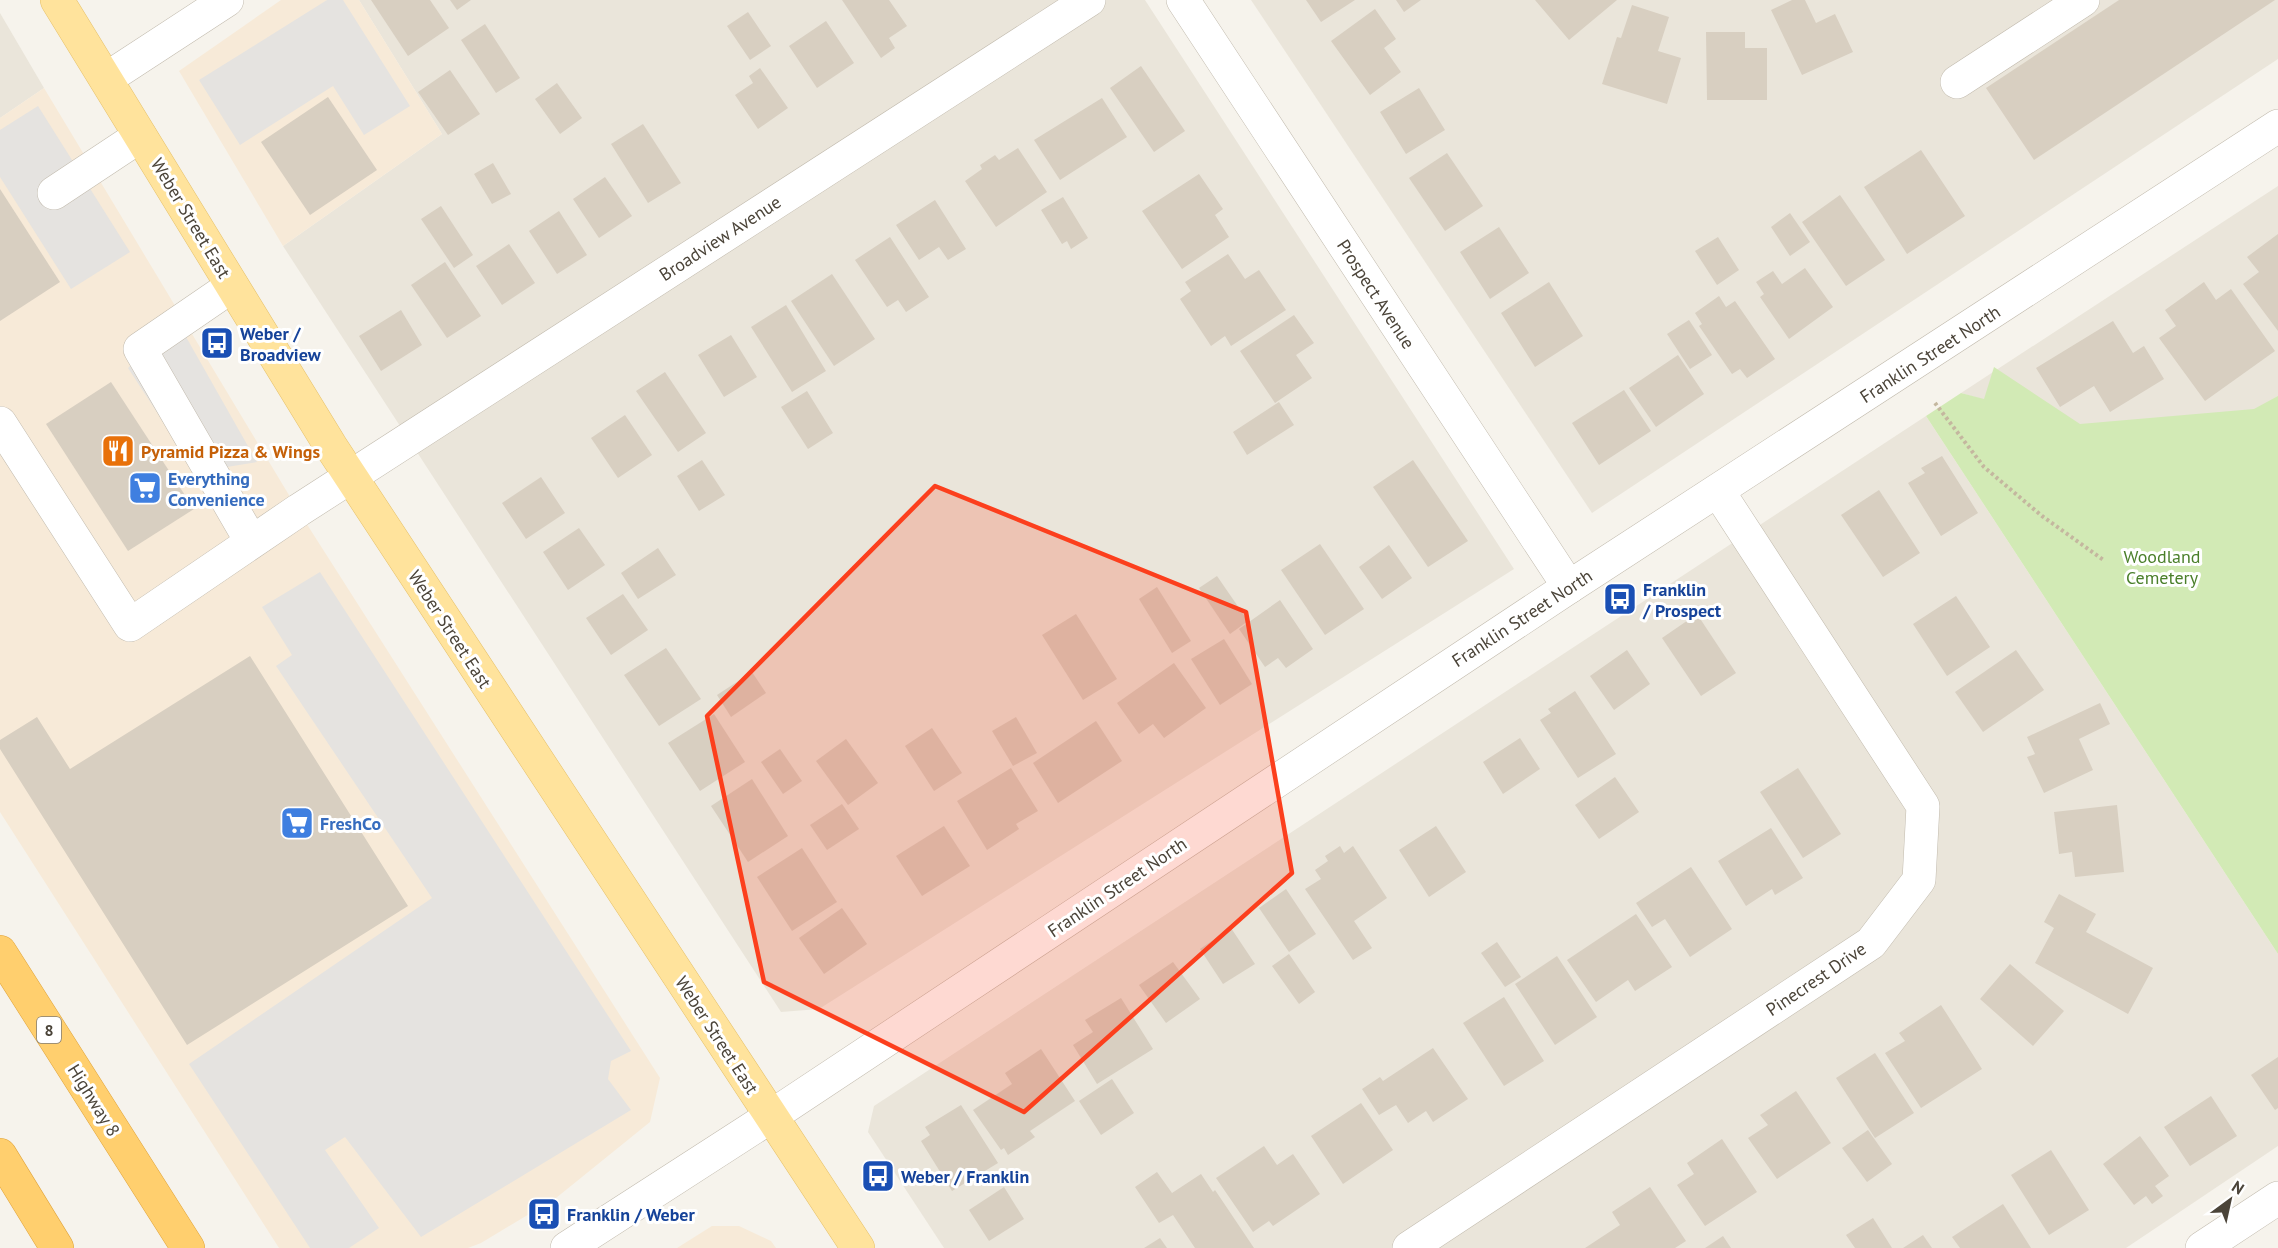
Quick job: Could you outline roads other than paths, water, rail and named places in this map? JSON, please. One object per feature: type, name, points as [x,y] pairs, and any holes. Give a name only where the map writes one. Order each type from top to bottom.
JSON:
[{"type":"highway","name":"Highway 8","points":[[0,952],[188,1248]]},
{"type":"highway","points":[[0,1155],[57,1248]]},
{"type":"main road","name":"Weber Street East","points":[[57,0],[350,476],[858,1248]]},
{"type":"street","points":[[106,79],[227,0]]},
{"type":"street","name":"Broadview Avenue","points":[[0,423],[130,625],[350,476],[1089,0]]},
{"type":"street","name":"Prospect Avenue","points":[[1183,0],[1569,587]]},
{"type":"street","points":[[1957,82],[2083,0]]},
{"type":"street","name":"Franklin Street North","points":[[567,1248],[770,1117],[1569,587],[2278,126]]},
{"type":"street","points":[[54,193],[141,136]]},
{"type":"street","points":[[232,286],[140,350],[251,541]]},
{"type":"street","name":"Pinecrest Drive","points":[[1410,1248],[1871,943],[1919,880],[1923,807],[1718,491]]},
{"type":"street","points":[[2202,1248],[2278,1198]]},
{"type":"place","name":"Weber / Broadview","points":[[217,343]]},
{"type":"place","name":"Pyramid Pizza & Wings","points":[[118,451]]},
{"type":"place","name":"Everything Convenience","points":[[145,488]]},
{"type":"place","name":"Franklin / Prospect","points":[[1620,599]]},
{"type":"place","name":"FreshCo","points":[[297,823]]},
{"type":"place","name":"Weber / Franklin","points":[[878,1176]]},
{"type":"place","name":"Franklin / Weber","points":[[544,1214]]},
{"type":"park label","name":"Woodland Cemetery","points":[[2162,566]]}]
